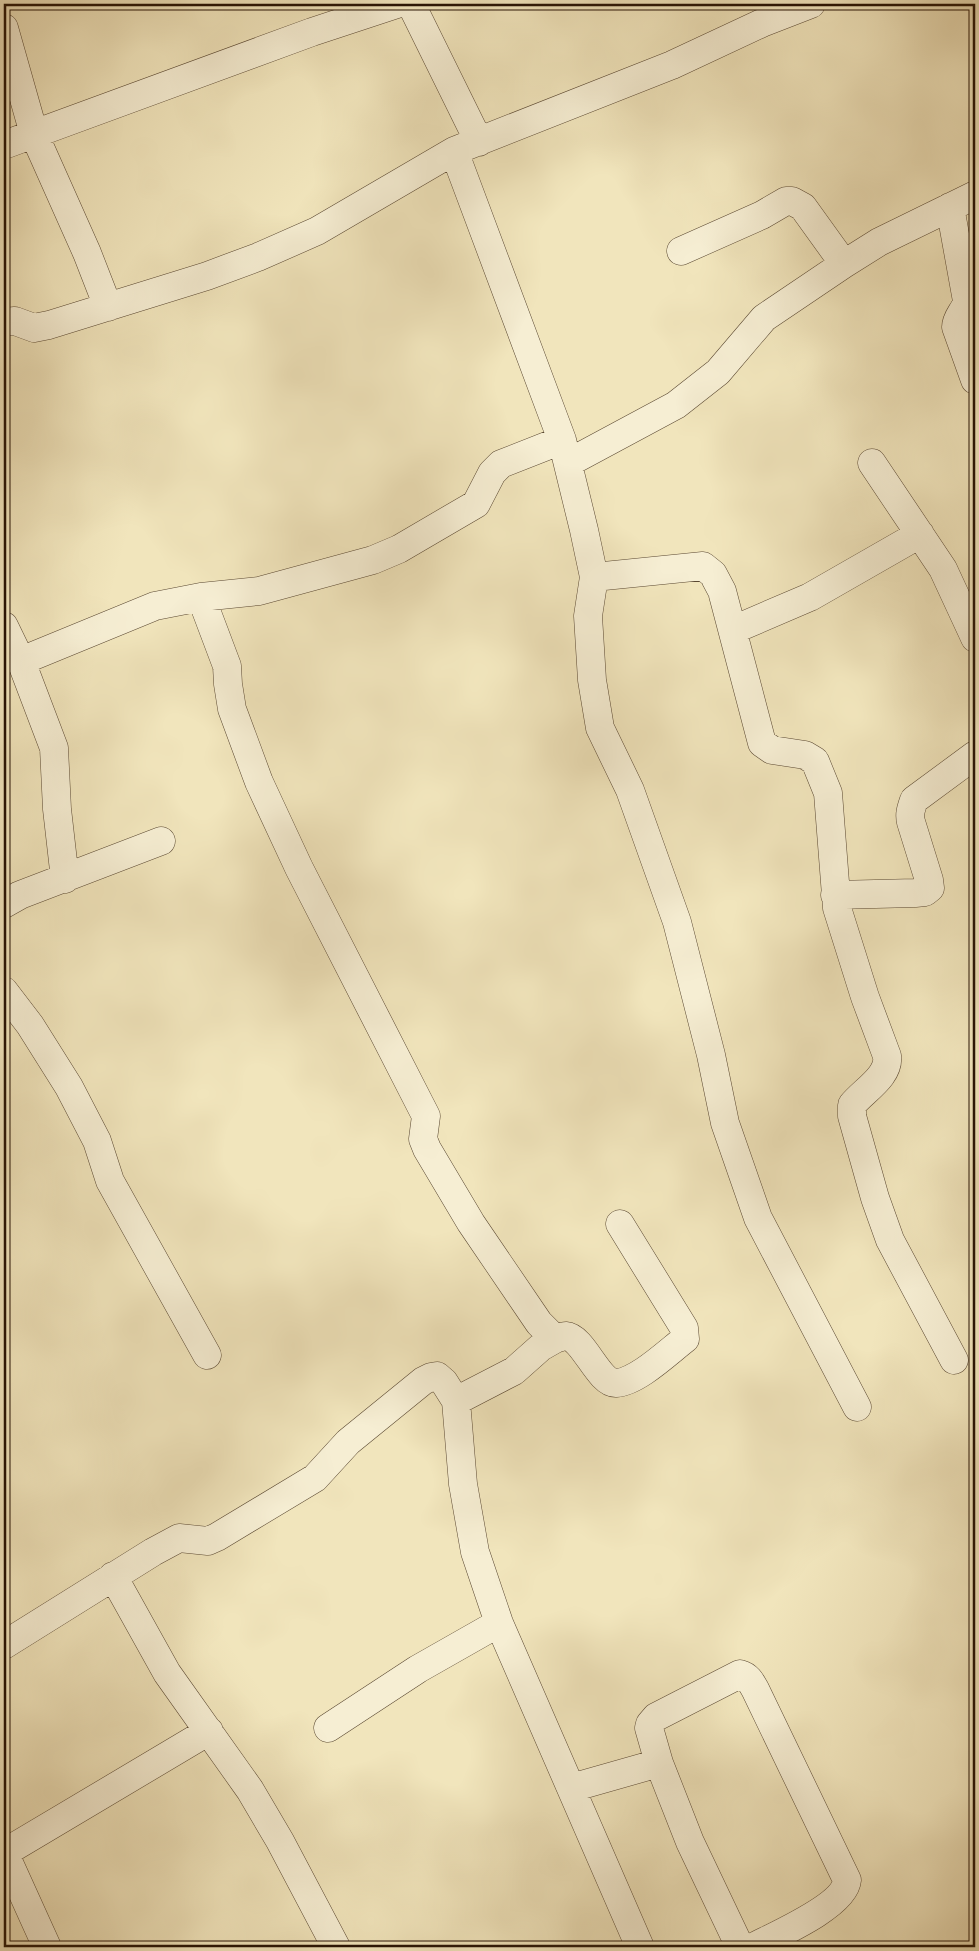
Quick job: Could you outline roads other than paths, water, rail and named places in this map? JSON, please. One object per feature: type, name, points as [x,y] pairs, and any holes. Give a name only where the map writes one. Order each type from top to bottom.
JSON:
[{"type":"street","points":[[4,145],[312,32],[397,4]]},
{"type":"street","points":[[411,4],[466,146],[565,452],[594,577],[588,616],[592,680],[600,728],[630,790],[677,922],[711,1055],[725,1124],[758,1218],[856,1407]]},
{"type":"street","points":[[4,322],[15,320],[34,328],[207,276],[258,257],[308,234],[466,146],[672,65],[759,13],[811,4]]},
{"type":"street","points":[[4,28],[34,134],[87,253],[108,307]]},
{"type":"street","points":[[21,661],[155,606],[202,597],[259,591],[373,560],[399,550],[476,504],[492,473],[501,464],[565,452],[676,405],[718,372],[764,318],[878,242],[975,195]]},
{"type":"street","points":[[681,251],[762,215],[786,201],[792,201],[803,207],[844,264]]},
{"type":"street","points":[[950,207],[967,301],[965,311],[956,322],[956,327],[975,380]]},
{"type":"street","points":[[872,463],[943,569],[975,638]]},
{"type":"street","points":[[733,630],[810,597],[920,534]]},
{"type":"street","points":[[594,577],[704,566],[713,574],[722,591],[762,743],[772,750],[805,755],[815,761],[828,793],[835,896],[842,926],[888,1063],[884,1073],[852,1105],[852,1116],[875,1198],[890,1240],[954,1360]]},
{"type":"street","points":[[202,597],[227,666],[232,709],[259,782],[299,868],[426,1116],[423,1139],[427,1149],[470,1224],[539,1322],[555,1339]]},
{"type":"street","points":[[4,626],[21,661],[54,748],[57,809],[64,879]]},
{"type":"street","points":[[835,896],[916,893],[925,892],[930,888],[911,822],[910,814],[914,800],[975,755]]},
{"type":"street","points":[[4,904],[20,895],[161,841]]},
{"type":"street","points":[[4,991],[30,1025],[69,1087],[97,1141],[110,1181],[207,1355]]},
{"type":"street","points":[[456,1401],[514,1371],[542,1347],[555,1339],[566,1336],[571,1338],[586,1353],[604,1378],[610,1382],[617,1383],[638,1375],[684,1339],[684,1328],[620,1224]]},
{"type":"street","points":[[4,1644],[113,1576],[179,1538],[208,1541],[283,1498],[315,1478],[360,1430],[430,1377],[437,1376],[444,1382],[456,1401],[463,1484],[475,1552],[499,1623],[640,1947]]},
{"type":"street","points":[[113,1576],[167,1674],[250,1790],[336,1947]]},
{"type":"street","points":[[328,1728],[418,1669],[499,1623]]},
{"type":"street","points":[[740,1947],[690,1842],[659,1763],[649,1728],[656,1718],[740,1674],[745,1675],[751,1681],[847,1880],[844,1891],[816,1914],[753,1947]]},
{"type":"street","points":[[47,1947],[4,1852],[209,1731]]},
{"type":"street","points":[[571,1788],[659,1763]]}]
